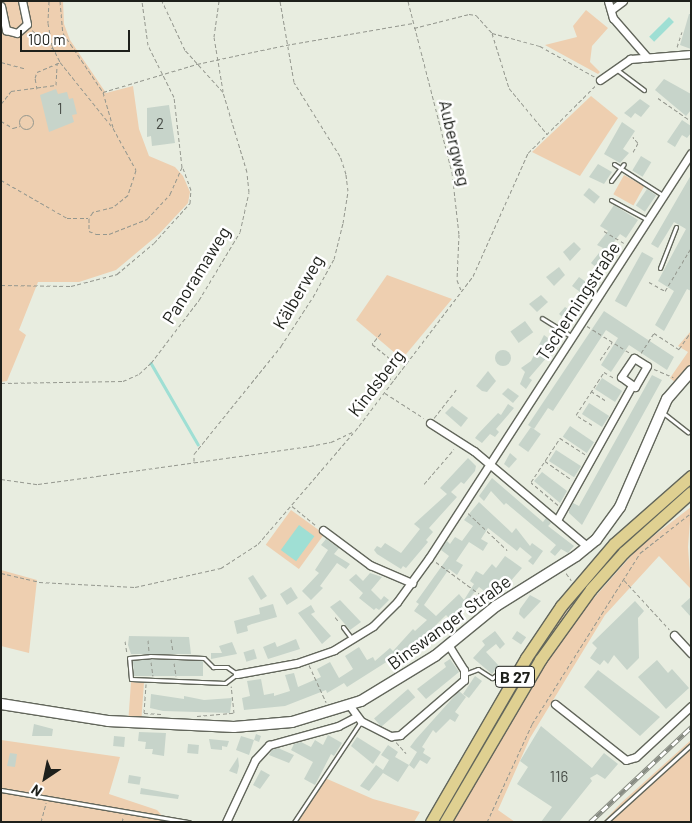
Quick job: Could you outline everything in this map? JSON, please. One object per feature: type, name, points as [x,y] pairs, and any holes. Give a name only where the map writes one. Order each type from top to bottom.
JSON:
[{"type":"main road","name":"Binswanger Straße","points":[[1,704],[65,716],[204,728],[264,725],[312,718],[350,706],[400,678],[448,646],[496,606],[588,547],[620,507],[672,392],[691,371]]},
{"type":"main road","name":"B 27","points":[[431,822],[526,658],[561,606],[614,544],[691,476]]},
{"type":"main road","name":"B 27","points":[[445,822],[540,660],[590,589],[624,552],[691,492]]},
{"type":"street","points":[[1,6],[6,30],[17,33],[27,24],[22,1]]},
{"type":"street","points":[[608,1],[613,18],[647,56]]},
{"type":"street","points":[[611,10],[623,1]]},
{"type":"street","points":[[600,80],[614,68],[630,59],[647,56],[691,54]]},
{"type":"street","name":"Tscherningstraße","points":[[237,674],[307,660],[353,640],[386,614],[412,583],[429,558],[632,247],[691,153]]},
{"type":"street","points":[[634,357],[647,366],[635,387],[632,385],[621,377],[634,357]]},
{"type":"street","points":[[557,520],[632,385]]},
{"type":"street","points":[[430,422],[461,441],[588,547]]},
{"type":"street","points":[[323,530],[370,564],[412,583]]},
{"type":"street","points":[[674,635],[691,653]]},
{"type":"street","points":[[350,706],[358,719],[391,736],[400,735],[464,680],[465,674],[448,646]]},
{"type":"street","points":[[555,704],[626,760],[636,756],[691,706]]},
{"type":"street","points":[[226,822],[255,760],[264,748],[284,739],[338,726],[358,719]]},
{"type":"lane","points":[[614,68],[644,90]]},
{"type":"lane","points":[[614,164],[619,170],[664,196]]},
{"type":"lane","points":[[611,181],[624,164]]},
{"type":"lane","points":[[611,200],[649,220]]},
{"type":"lane","points":[[660,268],[676,227]]},
{"type":"lane","points":[[542,318],[572,338]]},
{"type":"lane","points":[[662,412],[688,432]]},
{"type":"lane","points":[[343,627],[353,640]]},
{"type":"lane","points":[[129,658],[204,658],[209,666],[227,667],[237,674],[230,682],[131,679],[129,658]]},
{"type":"lane","points":[[465,674],[478,669],[492,678],[503,670]]},
{"type":"lane","points":[[294,822],[358,719]]},
{"type":"lane","points":[[606,822],[685,748],[691,745]]},
{"type":"lane","points":[[1,790],[188,822]]},
{"type":"path","points":[[49,1],[48,23],[60,62],[113,128],[136,170],[134,186],[128,195],[113,207],[93,212],[89,218],[89,231],[96,234],[109,234],[147,219],[170,194],[182,167]]},
{"type":"path","points":[[60,1],[63,33],[103,92],[113,128]]},
{"type":"path","points":[[1,285],[71,286],[117,274],[154,243],[190,203],[191,190],[182,167],[174,97],[148,45],[142,1]]},
{"type":"path","name":"Panoramaweg","points":[[1,383],[123,381],[139,374],[167,343],[234,244],[248,205],[247,172],[223,92],[197,64],[177,36],[162,1]]},
{"type":"path","points":[[220,1],[214,31],[223,92]]},
{"type":"path","name":"Kälberweg","points":[[194,462],[194,454],[281,346],[313,297],[334,258],[343,223],[348,191],[340,156],[299,92],[291,72],[280,1]]},
{"type":"path","name":"Aubergweg","points":[[408,1],[452,172],[458,234],[457,280],[462,291]]},
{"type":"path","points":[[414,28],[473,14],[492,33],[509,88],[548,134]]},
{"type":"path","points":[[103,92],[162,76],[197,64],[218,61],[286,44],[413,23]]},
{"type":"path","points":[[27,24],[56,52]]},
{"type":"path","points":[[674,55],[682,32]]},
{"type":"path","points":[[492,33],[540,46],[600,80]]},
{"type":"path","points":[[1,62],[24,68]]},
{"type":"path","points":[[37,90],[35,78],[37,72],[60,62]]},
{"type":"path","points":[[1,104],[5,95],[11,91],[37,90],[56,85],[57,63]]},
{"type":"path","name":"Kindsberg","points":[[1,479],[38,484],[331,442],[354,431],[473,276],[522,163],[600,80]]},
{"type":"path","points":[[1,94],[5,95]]},
{"type":"path","points":[[658,98],[691,121]]},
{"type":"path","points":[[20,126],[22,116],[30,117]]},
{"type":"path","points":[[1,128],[20,126],[29,130],[32,122],[30,117]]},
{"type":"path","points":[[1,121],[6,126]]},
{"type":"path","points":[[633,137],[638,143],[633,152]]},
{"type":"path","points":[[1,180],[68,218],[89,218]]},
{"type":"path","points":[[604,230],[632,247]]},
{"type":"path","points":[[649,282],[665,291],[691,248]]},
{"type":"path","points":[[592,329],[634,357],[654,333],[679,349],[691,332]]},
{"type":"path","points":[[381,333],[372,344],[397,364],[388,377],[394,381]]},
{"type":"path","points":[[600,360],[612,342]]},
{"type":"path","points":[[657,371],[674,378]]},
{"type":"path","points":[[592,425],[576,415],[604,372],[615,379]]},
{"type":"path","points":[[385,393],[430,422],[456,390]]},
{"type":"path","points":[[591,392],[605,400]]},
{"type":"path","points":[[1,573],[39,582],[114,588],[135,587],[221,568],[258,544],[354,431]]},
{"type":"path","points":[[558,505],[530,482],[560,438],[588,456]]},
{"type":"path","points":[[424,484],[461,441]]},
{"type":"path","points":[[544,461],[574,480]]},
{"type":"path","points":[[292,506],[323,530]]},
{"type":"path","points":[[462,507],[507,550]]},
{"type":"path","points":[[487,822],[508,770],[532,724],[640,553],[691,513]]},
{"type":"path","points":[[429,558],[496,606]]},
{"type":"path","points":[[623,580],[674,635]]},
{"type":"path","points":[[335,617],[343,627]]},
{"type":"path","points":[[125,640],[129,658]]},
{"type":"path","points":[[307,660],[321,692]]},
{"type":"path","points":[[143,724],[146,680]]},
{"type":"path","points":[[193,716],[234,714],[230,682]]},
{"type":"path","points":[[144,713],[164,714]]},
{"type":"path","points":[[391,736],[406,753]]},
{"type":"path","points":[[41,822],[46,799]]},
{"type":"shaded area","points":[[1,1],[63,1],[64,24],[70,40],[106,93],[133,86],[139,129],[149,156],[175,167],[183,176],[190,192],[188,203],[159,234],[116,270],[79,282],[38,282],[19,330],[26,335],[7,381],[1,382]]},
{"type":"shaded area","points":[[586,10],[608,28],[592,46],[590,62],[600,72],[598,74],[545,45],[577,37],[573,26]]},
{"type":"shaded area","points":[[591,96],[618,118],[580,176],[532,152]]},
{"type":"shaded area","points":[[624,175],[644,186],[633,205],[613,194]]},
{"type":"shaded area","points":[[387,275],[452,299],[402,359],[356,320]]},
{"type":"shaded area","points":[[691,331],[691,366],[675,382],[670,378],[688,352],[678,346]]},
{"type":"shaded area","points":[[691,482],[691,487],[581,594],[568,610],[526,673],[439,822],[435,822],[527,665],[567,607],[612,553]]},
{"type":"shaded area","points":[[691,507],[688,547],[691,589],[659,556],[605,615],[530,738],[498,810],[515,822],[452,822],[551,653],[572,623],[638,548]]},
{"type":"shaded area","points":[[291,510],[324,534],[299,569],[266,545]]},
{"type":"shaded area","points":[[1,570],[37,580],[29,653],[1,646]]},
{"type":"shaded area","points":[[131,682],[144,683],[142,718],[129,717]]},
{"type":"shaded area","points":[[1,740],[120,757],[109,794],[157,810],[168,822],[1,822]]},
{"type":"shaded area","points":[[691,740],[691,822],[603,822],[621,803]]},
{"type":"shaded area","points":[[325,778],[373,799],[420,812],[414,822],[295,822]]},
{"type":"water","points":[[669,17],[674,22],[654,42],[649,37]]},
{"type":"water","points":[[299,525],[314,536],[296,561],[281,550]]},
{"type":"building","points":[[689,14],[691,14],[691,49],[680,45]]},
{"type":"building","points":[[664,79],[691,94],[691,110],[686,116],[655,90]]},
{"type":"building","points":[[56,89],[58,94],[67,92],[69,99],[73,98],[77,114],[72,115],[74,122],[49,132],[40,95]]},
{"type":"building","points":[[640,99],[650,106],[641,117],[635,113],[631,118],[624,113]]},
{"type":"building","points":[[169,105],[175,143],[152,146],[151,136],[147,137],[147,108]]},
{"type":"building","points":[[682,120],[691,126],[691,133],[687,138],[682,135],[675,147],[667,142]]},
{"type":"building","points":[[622,122],[635,131],[623,149],[629,153],[620,163],[604,154]]},
{"type":"building","points":[[641,156],[651,162],[643,177],[632,171]]},
{"type":"building","points":[[598,164],[612,172],[604,184],[589,177]]},
{"type":"building","points":[[691,175],[691,291],[687,289],[664,331],[655,325],[674,291],[658,281],[686,229],[674,222],[658,248],[651,244]]},
{"type":"building","points":[[589,188],[600,197],[594,204],[583,195]]},
{"type":"building","points":[[647,189],[656,195],[645,212],[636,206]]},
{"type":"building","points":[[614,205],[638,220],[626,238],[620,234],[608,250],[613,253],[599,270],[591,263],[603,248],[597,245],[608,231],[600,226]]},
{"type":"building","points":[[574,242],[581,249],[570,261],[563,252]]},
{"type":"building","points":[[642,252],[653,258],[626,307],[615,301]]},
{"type":"building","points":[[559,267],[565,275],[554,286],[546,277]]},
{"type":"building","points":[[595,270],[602,274],[584,295],[572,286],[579,277],[586,282]]},
{"type":"building","points":[[541,295],[548,302],[537,312],[529,304]]},
{"type":"building","points":[[565,307],[574,313],[567,321],[559,314]]},
{"type":"building","points":[[604,311],[674,357],[667,370],[629,345],[611,372],[601,365],[618,338],[606,330],[553,411],[548,408],[534,429],[528,425]]},
{"type":"building","points":[[525,321],[533,332],[519,343],[510,332]]},
{"type":"building","points":[[556,331],[561,334],[544,353],[548,356],[529,378],[532,380],[526,389],[520,384],[525,372],[521,368],[531,361],[544,335],[548,338]]},
{"type":"building","points":[[503,350],[509,352],[511,358],[509,364],[503,366],[497,364],[495,358],[497,352]]},
{"type":"building","points":[[488,371],[496,381],[487,392],[482,391],[476,386]]},
{"type":"building","points":[[652,375],[662,380],[582,525],[569,513],[569,510],[573,503],[579,506]]},
{"type":"building","points":[[602,378],[622,391],[615,402],[595,389]]},
{"type":"building","points":[[508,388],[519,396],[513,403],[502,394]]},
{"type":"building","points":[[589,403],[609,416],[602,427],[582,414]]},
{"type":"building","points":[[508,404],[514,408],[496,429],[499,432],[495,437],[490,434],[482,443],[475,438],[498,413],[501,415]]},
{"type":"building","points":[[452,406],[468,418],[461,427],[445,413]]},
{"type":"building","points":[[570,426],[594,442],[587,453],[563,437]]},
{"type":"building","points":[[531,427],[541,434],[528,452],[518,445]]},
{"type":"building","points":[[556,450],[581,466],[574,477],[549,461]]},
{"type":"building","points":[[510,453],[517,459],[509,468],[504,464]]},
{"type":"building","points":[[468,458],[476,466],[475,471],[464,484],[461,482],[451,492],[457,497],[429,528],[433,532],[426,540],[428,542],[406,568],[403,566],[401,569],[377,554],[374,550],[377,546],[381,548],[385,543],[401,553],[420,529],[414,524],[447,494],[440,488]]},
{"type":"building","points":[[542,472],[567,491],[560,503],[534,481]]},
{"type":"building","points":[[492,478],[543,522],[546,518],[551,523],[548,526],[574,546],[568,553],[561,549],[555,556],[550,552],[556,545],[506,503],[504,505],[491,491],[484,501],[479,496]]},
{"type":"building","points":[[479,502],[512,533],[516,528],[530,546],[532,543],[543,551],[533,565],[528,561],[532,557],[520,547],[517,551],[488,528],[481,539],[488,543],[483,551],[469,542],[456,561],[463,565],[457,575],[449,569],[424,605],[436,616],[459,594],[464,600],[474,584],[470,581],[476,571],[483,575],[492,564],[496,568],[505,556],[522,568],[509,583],[502,577],[488,594],[479,587],[451,620],[446,615],[407,654],[404,651],[390,664],[388,661],[347,687],[344,683],[327,693],[326,690],[285,706],[244,710],[242,698],[250,696],[247,681],[261,679],[264,695],[274,693],[274,696],[290,691],[285,675],[294,673],[298,687],[321,677],[317,669],[330,662],[339,678],[353,669],[345,656],[359,647],[367,660],[373,657],[375,661],[390,648],[393,651],[413,629],[415,631],[427,620],[414,611],[419,604],[416,602],[449,556],[441,550],[447,541],[450,544],[455,537],[462,541],[473,526],[464,520]]},
{"type":"building","points":[[326,539],[339,548],[334,554],[350,564],[346,569],[337,563],[320,586],[323,588],[311,600],[302,591],[319,573],[315,570],[328,550],[321,545]]},
{"type":"building","points":[[370,573],[382,577],[371,590],[381,600],[384,596],[389,600],[379,610],[376,608],[374,610],[359,598],[363,593],[349,580],[356,574],[363,581]]},
{"type":"building","points":[[253,575],[267,596],[261,600],[248,578]]},
{"type":"building","points":[[291,587],[298,598],[287,605],[280,594]]},
{"type":"building","points":[[530,595],[541,601],[524,619],[519,614],[520,609]]},
{"type":"building","points":[[691,597],[691,617],[681,606]]},
{"type":"building","points":[[340,600],[361,622],[350,630],[330,607]]},
{"type":"building","points":[[635,601],[644,611],[638,618],[639,658],[627,670],[614,655],[608,664],[604,660],[600,665],[590,658],[597,648],[592,643]]},
{"type":"building","points":[[273,604],[277,617],[247,626],[248,631],[237,634],[234,621],[260,614],[259,608]]},
{"type":"building","points":[[311,605],[315,612],[311,614],[331,636],[322,644],[298,613]]},
{"type":"building","points":[[495,631],[505,644],[500,649],[496,644],[486,652],[499,666],[492,674],[473,658],[485,645],[482,641]]},
{"type":"building","points":[[517,631],[526,637],[521,645],[512,638]]},
{"type":"building","points":[[129,636],[189,637],[191,654],[131,654],[128,645]]},
{"type":"building","points":[[296,639],[300,649],[268,659],[263,647],[275,642],[277,647]]},
{"type":"building","points":[[232,642],[237,654],[211,659],[211,653],[222,653],[219,646]]},
{"type":"building","points":[[254,649],[257,659],[246,662],[243,652]]},
{"type":"building","points":[[150,659],[203,661],[203,676],[134,676],[133,661]]},
{"type":"building","points":[[450,659],[459,672],[426,699],[417,689],[446,667],[444,663]]},
{"type":"building","points":[[657,660],[668,673],[672,669],[689,688],[666,709],[638,677]]},
{"type":"building","points":[[598,670],[660,717],[640,736],[584,687]]},
{"type":"building","points":[[475,676],[482,681],[469,698],[463,694]]},
{"type":"building","points":[[408,689],[415,697],[381,727],[374,719]]},
{"type":"building","points":[[459,691],[466,697],[455,712],[459,715],[455,722],[450,719],[436,733],[433,730],[422,747],[425,749],[423,753],[431,758],[427,764],[420,760],[414,769],[409,765],[417,752],[410,747]]},
{"type":"building","points":[[151,694],[184,699],[184,696],[204,700],[232,698],[230,713],[163,711],[150,708]]},
{"type":"building","points":[[34,724],[53,729],[52,736],[32,736]]},
{"type":"building","points":[[541,726],[592,768],[604,753],[618,764],[605,779],[597,774],[590,778],[592,781],[559,822],[541,822],[552,807],[517,784],[528,767],[520,761]]},
{"type":"building","points":[[139,732],[166,733],[164,756],[152,754],[153,749],[145,749],[146,742],[138,741]]},
{"type":"building","points":[[256,734],[261,736],[259,742],[254,740]]},
{"type":"building","points":[[328,735],[342,743],[334,756],[331,754],[315,785],[304,779],[313,762],[291,750],[294,744],[301,742],[311,747],[315,740],[323,745]]},
{"type":"building","points":[[114,736],[125,737],[124,747],[113,746]]},
{"type":"building","points":[[241,736],[254,740],[249,755],[236,750]]},
{"type":"building","points":[[357,737],[381,752],[373,764],[351,746]]},
{"type":"building","points":[[209,739],[229,741],[227,747],[222,746],[222,750],[211,749]]},
{"type":"building","points":[[188,744],[199,745],[198,754],[187,753]]},
{"type":"building","points":[[388,745],[398,752],[395,757],[409,765],[398,782],[383,773],[369,791],[360,786],[376,765],[383,770],[389,760],[381,755]]},
{"type":"building","points":[[278,748],[294,755],[289,763],[269,755],[272,750]]},
{"type":"building","points":[[10,753],[17,754],[15,767],[7,766]]},
{"type":"building","points":[[238,757],[239,766],[237,774],[229,771]]},
{"type":"building","points":[[261,770],[270,775],[260,789],[253,785]]},
{"type":"building","points":[[129,775],[141,777],[140,785],[128,783]]},
{"type":"building","points":[[141,788],[179,795],[178,799],[140,794]]},
{"type":"waterway","points":[[151,363],[198,444]]},
{"type":"railway","points":[[590,822],[691,727]]}]
